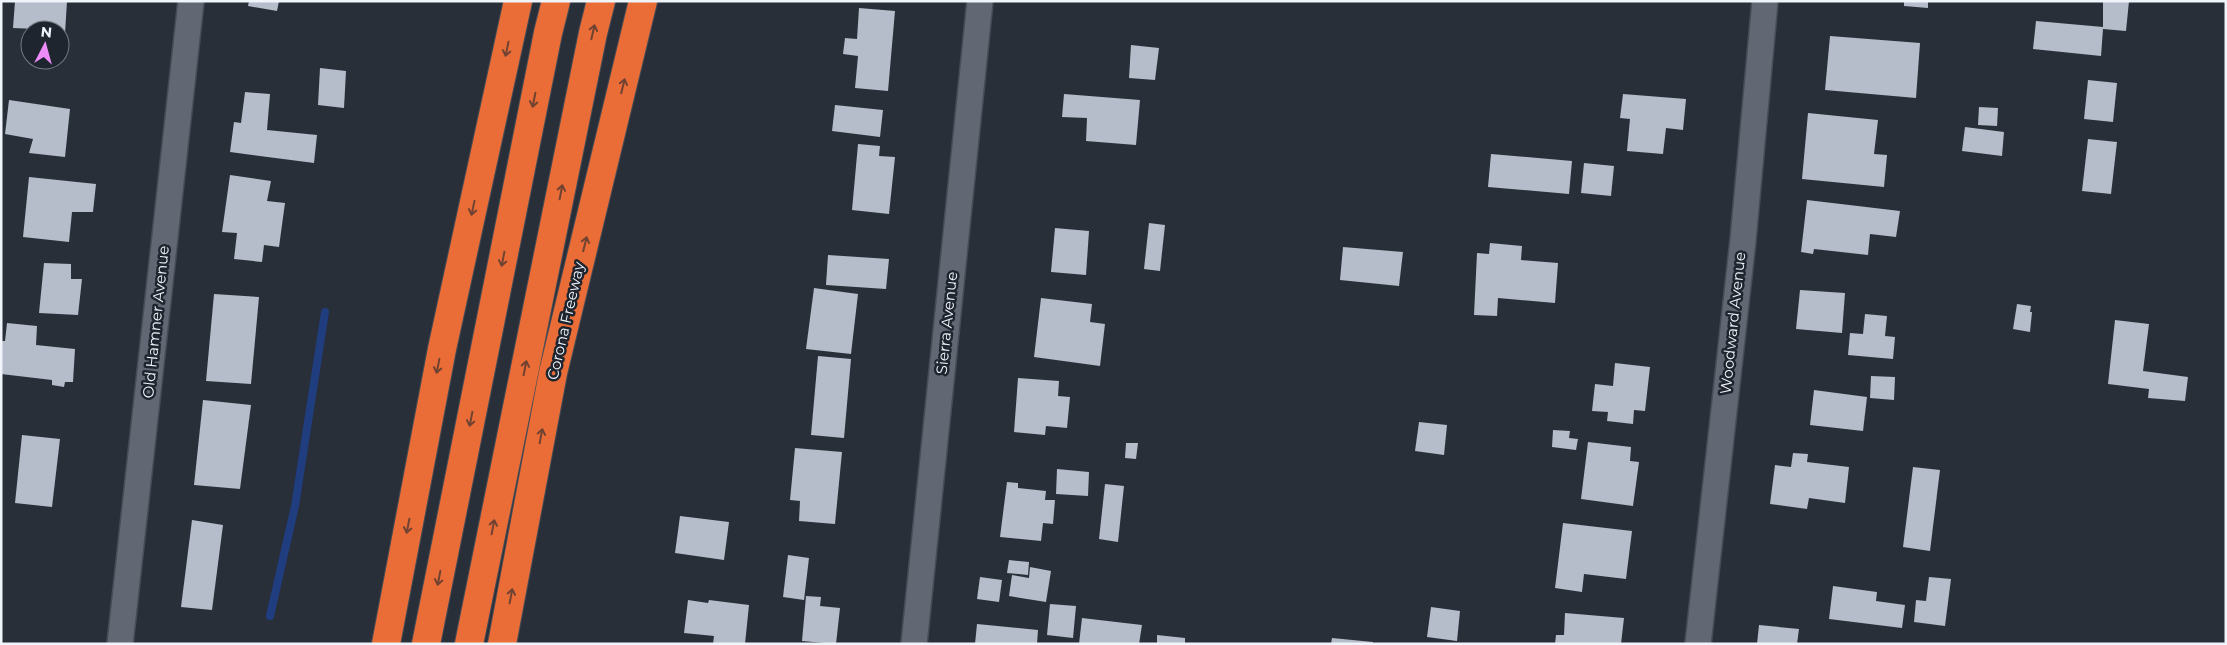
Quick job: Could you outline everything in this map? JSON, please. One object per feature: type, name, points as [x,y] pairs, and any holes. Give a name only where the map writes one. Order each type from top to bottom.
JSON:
[{"type":"highway","points":[[386,644],[442,349],[518,1]]},
{"type":"highway","points":[[426,644],[556,1]]},
{"type":"highway","points":[[469,644],[601,1]]},
{"type":"highway","name":"Corona Freeway","points":[[502,644],[553,373],[643,1]]},
{"type":"street","name":"Old Hamner Avenue","points":[[120,644],[191,1]]},
{"type":"street","name":"Sierra Avenue","points":[[914,644],[980,1]]},
{"type":"street","name":"Woodward Avenue","points":[[1698,644],[1743,240],[1766,1]]},
{"type":"building","points":[[15,1],[67,1],[66,20],[20,20],[20,28],[13,28]]},
{"type":"building","points":[[249,1],[279,1],[277,11],[248,6]]},
{"type":"building","points":[[1904,1],[1928,1],[1928,8],[1904,6]]},
{"type":"building","points":[[2103,1],[2129,1],[2126,31],[2103,29],[2101,56],[2033,49],[2036,21],[2103,27]]},
{"type":"building","points":[[859,8],[895,11],[888,91],[855,88],[858,56],[843,54],[845,38],[857,39]]},
{"type":"building","points":[[1830,36],[1920,43],[1916,98],[1825,90]]},
{"type":"building","points":[[1131,45],[1159,48],[1155,80],[1129,78]]},
{"type":"building","points":[[320,68],[346,71],[344,108],[318,105]]},
{"type":"building","points":[[2088,80],[2117,83],[2113,122],[2084,119]]},
{"type":"building","points":[[245,92],[270,94],[267,130],[317,135],[314,163],[230,152],[234,122],[241,123]]},
{"type":"building","points":[[1064,94],[1140,100],[1136,145],[1086,141],[1087,118],[1062,117]]},
{"type":"building","points":[[1623,94],[1686,99],[1683,130],[1666,128],[1663,154],[1627,151],[1630,119],[1620,118]]},
{"type":"building","points":[[9,100],[70,109],[65,157],[29,153],[33,139],[5,134]]},
{"type":"building","points":[[835,105],[883,110],[880,137],[832,131]]},
{"type":"building","points":[[1979,107],[1998,108],[1997,126],[1978,125]]},
{"type":"building","points":[[1808,113],[1878,120],[1874,154],[1887,155],[1884,187],[1802,179]]},
{"type":"building","points":[[1965,127],[2004,132],[2002,156],[1962,151]]},
{"type":"building","points":[[2088,139],[2117,142],[2111,194],[2082,191]]},
{"type":"building","points":[[858,144],[880,146],[879,156],[895,157],[889,214],[852,210]]},
{"type":"building","points":[[1491,154],[1572,161],[1569,194],[1488,187]]},
{"type":"building","points":[[1584,163],[1614,166],[1611,196],[1581,193]]},
{"type":"building","points":[[230,175],[271,181],[267,201],[285,203],[279,247],[264,245],[262,262],[234,259],[237,233],[222,232]]},
{"type":"building","points":[[29,177],[96,184],[93,212],[72,212],[69,242],[23,237]]},
{"type":"building","points":[[1807,200],[1900,211],[1896,237],[1870,234],[1868,255],[1814,249],[1813,254],[1801,252]]},
{"type":"building","points":[[1149,223],[1165,225],[1160,271],[1144,269]]},
{"type":"building","points":[[1055,228],[1089,231],[1086,275],[1051,272]]},
{"type":"building","points":[[1490,243],[1522,246],[1521,260],[1558,263],[1555,303],[1498,298],[1497,316],[1474,315],[1477,253],[1489,254]]},
{"type":"building","points":[[1343,247],[1403,252],[1399,286],[1340,280]]},
{"type":"building","points":[[828,255],[889,259],[886,289],[826,285]]},
{"type":"building","points":[[44,263],[71,264],[71,279],[82,279],[78,315],[39,313]]},
{"type":"building","points":[[814,288],[858,294],[851,354],[806,349]]},
{"type":"building","points":[[1800,290],[1845,293],[1842,333],[1796,329]]},
{"type":"building","points":[[214,294],[259,297],[251,384],[206,381]]},
{"type":"building","points":[[1041,298],[1092,304],[1090,322],[1105,324],[1100,366],[1034,357]]},
{"type":"building","points":[[2017,304],[2031,306],[2030,332],[2013,329]]},
{"type":"building","points":[[1865,314],[1887,316],[1885,336],[1895,337],[1893,359],[1848,355],[1850,333],[1863,334]]},
{"type":"building","points":[[2115,320],[2149,324],[2143,371],[2188,377],[2185,401],[2148,398],[2149,389],[2108,384]]},
{"type":"building","points":[[7,323],[37,326],[36,345],[75,349],[73,382],[65,382],[64,387],[52,385],[52,380],[1,374],[1,341],[5,341]]},
{"type":"building","points":[[818,356],[851,359],[844,438],[811,435]]},
{"type":"building","points":[[1615,363],[1650,367],[1645,411],[1634,410],[1633,424],[1607,421],[1608,412],[1592,411],[1595,384],[1613,386]]},
{"type":"building","points":[[1871,376],[1895,377],[1894,400],[1870,398]]},
{"type":"building","points":[[1018,378],[1059,381],[1058,396],[1070,397],[1067,428],[1046,426],[1045,435],[1014,432]]},
{"type":"building","points":[[1814,390],[1867,397],[1863,431],[1810,425]]},
{"type":"building","points":[[203,400],[251,405],[240,489],[194,485]]},
{"type":"building","points":[[1419,422],[1447,425],[1444,455],[1415,451]]},
{"type":"building","points":[[1553,430],[1570,431],[1569,438],[1578,439],[1576,450],[1552,447]]},
{"type":"building","points":[[22,435],[60,439],[52,507],[15,503]]},
{"type":"building","points":[[1588,442],[1631,447],[1630,461],[1639,462],[1633,506],[1581,499]]},
{"type":"building","points":[[1126,443],[1138,443],[1136,459],[1125,458]]},
{"type":"building","points":[[795,448],[842,452],[835,524],[799,521],[800,501],[790,500]]},
{"type":"building","points":[[1793,453],[1808,454],[1807,462],[1849,467],[1845,503],[1809,498],[1807,509],[1770,504],[1775,465],[1791,467]]},
{"type":"building","points":[[1913,467],[1940,470],[1930,551],[1903,547]]},
{"type":"building","points":[[1057,469],[1089,472],[1088,496],[1056,494]]},
{"type":"building","points":[[1007,482],[1018,483],[1018,488],[1046,491],[1045,500],[1055,500],[1053,524],[1043,523],[1041,541],[1000,537]]},
{"type":"building","points":[[1105,484],[1124,486],[1118,542],[1099,539]]},
{"type":"building","points":[[680,516],[729,522],[724,560],[675,553]]},
{"type":"building","points":[[192,520],[223,525],[212,610],[181,607]]},
{"type":"building","points":[[1563,523],[1632,531],[1626,579],[1584,574],[1582,592],[1555,588]]},
{"type":"building","points":[[788,555],[809,558],[804,600],[783,597]]},
{"type":"building","points":[[1009,560],[1029,562],[1028,575],[1007,573]]},
{"type":"building","points":[[1030,567],[1051,571],[1046,602],[1009,596],[1012,575],[1029,578]]},
{"type":"building","points":[[980,577],[1002,580],[999,602],[977,599]]},
{"type":"building","points":[[1929,577],[1951,579],[1945,626],[1914,622],[1916,600],[1926,601]]},
{"type":"building","points":[[1833,586],[1877,592],[1876,601],[1905,605],[1902,628],[1829,619]]},
{"type":"building","points":[[806,596],[821,597],[820,606],[840,608],[836,644],[802,641]]},
{"type":"building","points":[[688,600],[708,603],[709,600],[749,605],[745,644],[713,644],[714,636],[684,633]]},
{"type":"building","points":[[1050,604],[1076,606],[1073,638],[1047,635]]},
{"type":"building","points":[[1431,607],[1460,611],[1457,641],[1427,637]]},
{"type":"building","points":[[1565,613],[1624,618],[1621,644],[1555,644],[1556,635],[1564,635]]},
{"type":"building","points":[[1082,618],[1142,625],[1139,644],[1079,644]]},
{"type":"building","points":[[977,624],[1038,630],[1037,644],[975,644]]},
{"type":"building","points":[[1759,625],[1799,629],[1797,644],[1757,644]]},
{"type":"building","points":[[1157,635],[1185,638],[1185,644],[1157,644]]},
{"type":"building","points":[[1332,638],[1373,642],[1373,644],[1331,644]]},
{"type":"waterway","points":[[270,616],[295,506],[325,312]]}]
